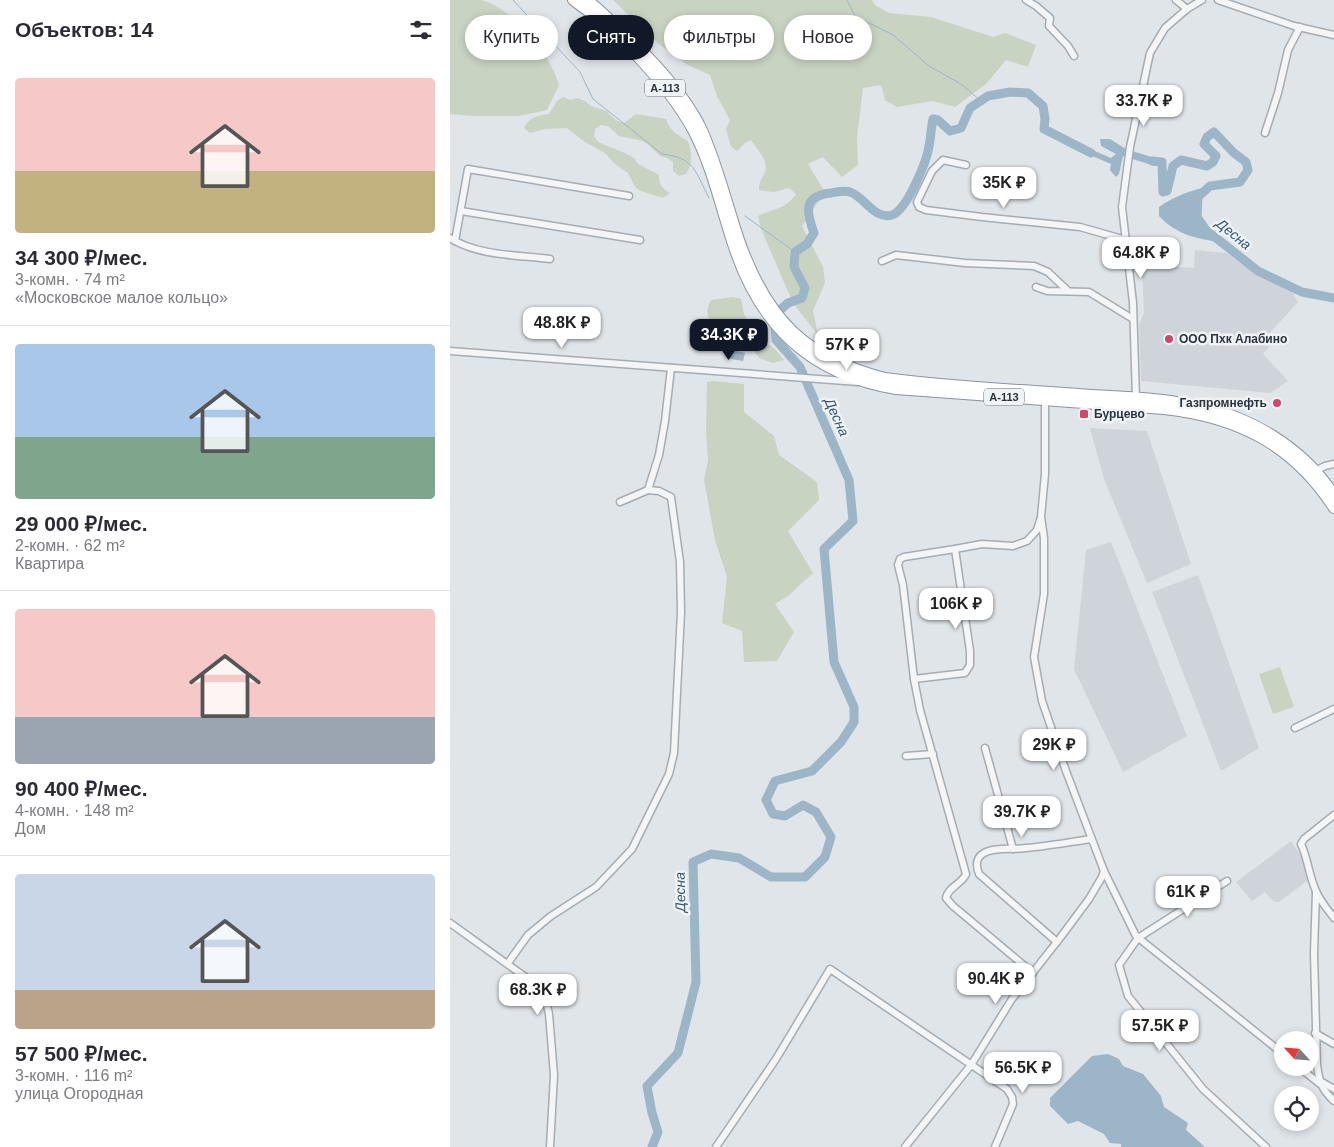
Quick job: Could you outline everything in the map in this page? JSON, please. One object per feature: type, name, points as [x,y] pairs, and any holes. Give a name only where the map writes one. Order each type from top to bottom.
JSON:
[{"type":"highway","name":"А-113","points":[[574,0],[630,49],[664,87],[693,130],[711,173],[733,243],[751,281]]},
{"type":"highway","name":"А-113","points":[[587,0],[636,44],[670,81],[699,125],[718,171],[758,300],[778,327],[807,354],[869,374],[897,380],[1136,398],[1193,404],[1214,409],[1244,420],[1283,442],[1315,471],[1334,495]]},
{"type":"highway","name":"А-113","points":[[828,362],[870,384],[896,389],[1172,410],[1220,419],[1257,435],[1290,457],[1313,480],[1334,508]]},
{"type":"street","points":[[1026,0],[1044,12],[1050,20],[1049,26],[1068,46],[1074,56]]},
{"type":"street","points":[[1176,0],[1187,9]]},
{"type":"street","points":[[1136,398],[1133,319],[1122,207],[1128,159],[1138,102],[1150,53],[1165,28],[1187,9],[1202,0]]},
{"type":"street","points":[[1218,0],[1259,15],[1334,35]]},
{"type":"street","points":[[1265,133],[1278,93],[1288,50],[1300,27]]},
{"type":"street","points":[[966,165],[943,160],[932,171],[917,202],[919,207],[926,210],[982,218],[1080,227],[1126,240]]},
{"type":"street","points":[[550,259],[493,252],[462,245],[453,240],[461,211],[468,169],[629,196]]},
{"type":"street","points":[[461,211],[640,240]]},
{"type":"street","points":[[882,261],[896,255],[965,263],[1034,266],[1048,272],[1068,291]]},
{"type":"street","points":[[1036,287],[1047,291],[1089,292],[1133,319]]},
{"type":"street","points":[[450,351],[870,384]]},
{"type":"street","points":[[648,490],[659,455],[671,368]]},
{"type":"street","points":[[1033,973],[946,898],[950,890],[964,879],[966,874],[920,710],[914,679],[904,592],[898,562],[904,556],[955,550],[982,544],[1013,546],[1027,541],[1037,530],[1041,516],[1045,474],[1045,400]]},
{"type":"street","points":[[1315,471],[1334,464]]},
{"type":"street","points":[[508,963],[528,935],[551,916],[596,887],[632,849],[669,774],[674,753],[680,648],[680,562],[671,497],[659,491],[648,490],[620,502]]},
{"type":"street","points":[[1041,516],[1044,538],[1044,594],[1034,657],[1042,701],[1104,871],[1138,938],[1203,988],[1274,1047]]},
{"type":"street","points":[[914,679],[965,673],[970,665],[969,642],[955,550]]},
{"type":"street","points":[[1295,728],[1334,709]]},
{"type":"street","points":[[984,748],[1013,849]]},
{"type":"street","points":[[906,756],[933,754]]},
{"type":"street","points":[[1334,814],[1304,839],[1301,844],[1316,892],[1334,918]]},
{"type":"street","points":[[1057,942],[979,874],[977,863],[980,856],[984,854],[1092,839]]},
{"type":"street","points":[[905,1147],[971,1065],[1008,1005],[1089,899],[1104,871]]},
{"type":"street","points":[[1227,881],[1138,938],[1119,965],[1128,996],[1203,1089],[1266,1147]]},
{"type":"street","points":[[1315,1031],[1314,953],[1316,892]]},
{"type":"street","points":[[450,923],[508,963],[536,986],[546,1001],[549,1014],[554,1075],[550,1147]]},
{"type":"street","points":[[716,1147],[776,1059],[830,969],[1007,1089],[1012,1097],[1013,1104],[995,1147]]},
{"type":"street","points":[[1319,1035],[1334,1044]]},
{"type":"street","points":[[1319,1072],[1324,1092],[1334,1101]]},
{"type":"street","points":[[1311,1076],[1334,1089]]},
{"type":"shaded area","points":[[1195,250],[1227,253],[1256,274],[1291,290],[1298,302],[1266,337],[1272,343],[1263,354],[1288,381],[1270,393],[1141,381],[1139,325],[1144,313],[1142,265],[1194,268]]},
{"type":"shaded area","points":[[1090,428],[1147,431],[1191,564],[1147,583],[1104,479]]},
{"type":"shaded area","points":[[1111,542],[1187,736],[1123,772],[1074,669],[1086,550]]},
{"type":"shaded area","points":[[1198,575],[1259,748],[1221,771],[1152,592]]},
{"type":"shaded area","points":[[1291,841],[1306,864],[1309,876],[1307,881],[1279,902],[1274,902],[1265,892],[1252,901],[1236,882]]},
{"type":"green space","points":[[450,0],[481,0],[494,5],[509,15],[465,15],[465,60],[548,60],[559,85],[547,110],[519,116],[450,114]]},
{"type":"green space","points":[[613,0],[872,0],[875,5],[889,13],[931,17],[993,37],[1005,33],[1036,45],[1028,67],[1006,60],[986,84],[955,107],[933,101],[897,107],[885,100],[881,85],[863,88],[857,137],[858,165],[842,177],[823,157],[808,164],[825,192],[802,226],[823,267],[825,283],[813,311],[818,335],[793,303],[761,229],[758,216],[783,206],[796,194],[789,188],[774,192],[759,190],[766,170],[765,161],[760,152],[751,140],[737,151],[731,147],[726,129],[730,120],[717,96],[710,75],[681,60],[774,60],[774,15],[664,15],[664,48],[654,39],[654,15],[629,15]]},
{"type":"green space","points":[[563,97],[570,100],[578,98],[591,106],[606,111],[617,121],[624,123],[636,114],[666,119],[672,130],[688,141],[691,158],[686,174],[679,176],[673,171],[673,162],[660,156],[643,141],[619,136],[608,126],[601,125],[595,129],[594,136],[598,142],[627,154],[634,158],[638,164],[659,175],[661,186],[670,193],[663,198],[641,191],[635,187],[628,173],[615,164],[605,153],[585,142],[567,128],[545,129],[530,133],[524,128],[534,118],[549,114],[557,101]]},
{"type":"green space","points":[[733,297],[741,299],[744,314],[756,335],[774,348],[784,360],[773,363],[759,358],[750,345],[737,337],[729,325],[715,328],[708,314],[711,300]]},
{"type":"green space","points":[[707,382],[744,384],[744,412],[774,436],[779,455],[817,482],[819,500],[788,531],[813,573],[788,596],[775,604],[794,632],[777,661],[744,662],[742,631],[722,623],[727,577],[715,540],[704,480],[708,460],[706,431]]},
{"type":"green space","points":[[1280,667],[1294,707],[1273,714],[1259,674]]},
{"type":"water","points":[[1100,139],[1110,139],[1126,149],[1162,162],[1155,166],[1123,156],[1119,174],[1116,177],[1110,170],[1111,164],[1083,152],[1080,148],[1083,146],[1111,158],[1116,154],[1101,146]]},
{"type":"water","points":[[1212,186],[1198,198],[1200,220],[1205,228],[1222,243],[1196,238],[1181,232],[1166,223],[1159,216],[1159,207],[1172,199],[1191,191]]},
{"type":"water","points":[[729,349],[745,353],[743,361],[731,359],[725,355],[725,351]]},
{"type":"water","points":[[1108,1054],[1119,1059],[1123,1066],[1143,1074],[1161,1096],[1164,1107],[1188,1123],[1186,1130],[1205,1147],[1121,1147],[1121,1144],[1110,1143],[1104,1134],[1078,1121],[1068,1124],[1050,1106],[1050,1098],[1092,1056]]},
{"type":"waterway","points":[[513,0],[580,72],[593,99],[662,154],[681,159],[693,167],[709,198]]},
{"type":"waterway","points":[[847,0],[855,16],[893,35],[929,66],[961,84],[981,101]]},
{"type":"waterway","name":"Десна","points":[[652,1147],[658,1132],[647,1086],[678,1053],[696,982],[693,862],[711,854],[739,858],[771,877],[805,877],[825,857],[831,837],[816,812],[803,805],[785,816],[773,814],[766,800],[775,781],[812,771],[841,742],[854,722],[854,707],[834,662],[824,549],[853,521],[849,480],[800,367],[776,340],[775,328],[780,310],[788,303],[802,298],[805,288],[794,267],[795,252],[807,244],[814,233],[808,211],[811,201],[815,197],[822,195],[848,191],[880,214],[892,215],[904,204],[920,173],[930,143],[933,119],[938,120],[950,131],[961,128],[970,108],[988,96],[1010,92],[1028,93],[1043,106],[1044,129],[1091,153]]},
{"type":"waterway","name":"Десна","points":[[1152,161],[1162,162],[1163,192],[1167,191],[1173,166],[1181,160],[1207,166],[1213,162],[1216,156],[1204,144],[1207,137],[1214,132],[1234,153],[1246,162],[1248,170],[1240,182],[1210,186],[1198,197],[1197,217],[1206,230],[1258,271],[1302,292],[1334,298]]},
{"type":"waterway","points":[[745,216],[795,252]]},
{"type":"place","name":"ООО Пхк Алабино","points":[[1169,339]]},
{"type":"place","name":"Газпромнефть","points":[[1277,403]]},
{"type":"place","name":"Бурцево","points":[[1084,414]]}]
